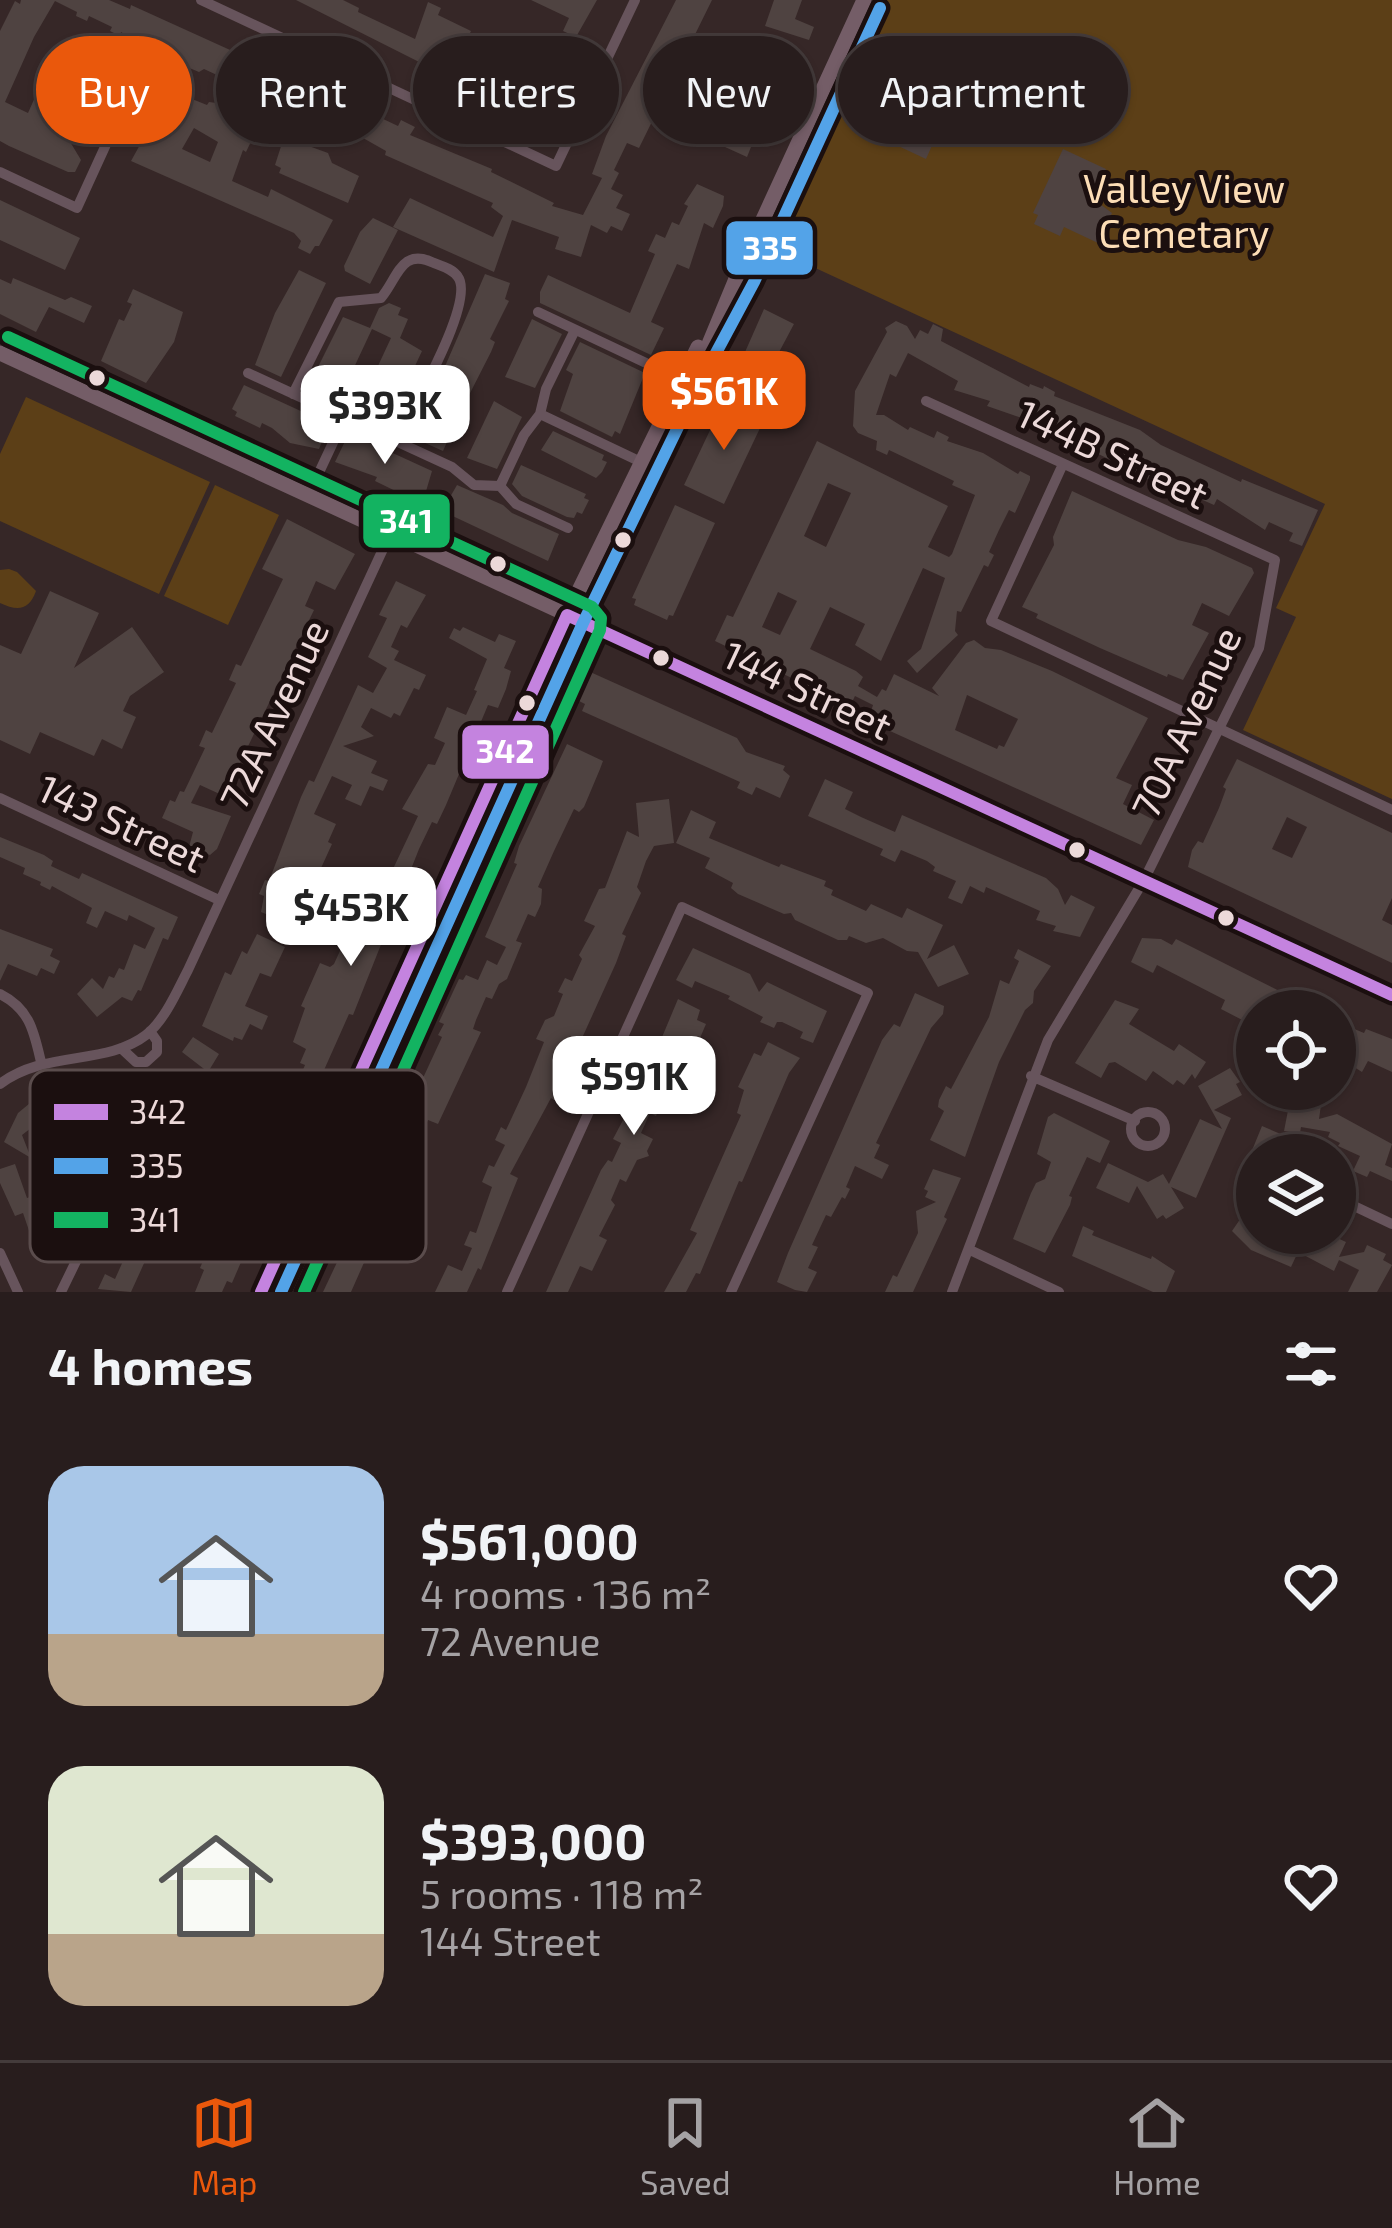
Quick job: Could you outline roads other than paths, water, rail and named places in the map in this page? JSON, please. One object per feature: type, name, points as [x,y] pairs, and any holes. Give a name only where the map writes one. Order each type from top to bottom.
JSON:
[{"type":"main road","points":[[361,1070],[567,615],[737,274],[864,0]]},
{"type":"main road","points":[[383,1070],[682,409],[737,274]]},
{"type":"main road","name":"144 Street","points":[[0,353],[1392,995]]},
{"type":"main road","points":[[261,1292],[275,1262]]},
{"type":"main road","points":[[284,1292],[297,1262]]},
{"type":"street","points":[[201,0],[556,166],[635,0]]},
{"type":"street","points":[[0,172],[77,208],[107,144]]},
{"type":"street","points":[[293,394],[339,302],[380,298],[400,266],[424,258],[454,272],[461,279],[463,294],[448,337],[397,441]]},
{"type":"street","points":[[538,312],[646,363]]},
{"type":"street","points":[[500,486],[524,435],[540,414],[546,389],[574,332]]},
{"type":"street","points":[[248,373],[452,467],[474,484],[500,486],[516,504],[568,528]]},
{"type":"street","name":"144B Street","points":[[926,401],[1275,560]]},
{"type":"street","points":[[540,414],[641,462]]},
{"type":"street","points":[[308,496],[345,417]]},
{"type":"street","points":[[1064,464],[991,621],[1392,810]]},
{"type":"street","name":"72A Avenue","points":[[0,1084],[40,1062],[122,1048],[151,1031],[182,982],[390,534]]},
{"type":"street","name":"70A Avenue","points":[[952,1292],[1031,1076],[1057,1023],[1144,880],[1259,648],[1275,560]]},
{"type":"street","name":"143 Street","points":[[0,798],[219,900]]},
{"type":"street","points":[[507,1292],[682,907],[868,992],[731,1292]]},
{"type":"street","points":[[0,994],[19,1005],[29,1018],[40,1062]]},
{"type":"street","points":[[122,1048],[136,1062],[146,1062],[157,1052],[151,1031]]},
{"type":"street","points":[[1031,1076],[1135,1120]]},
{"type":"street","points":[[1356,1208],[1392,1224]]},
{"type":"street","points":[[970,1250],[1059,1292]]},
{"type":"street","points":[[0,1253],[18,1292]]},
{"type":"street","points":[[61,1292],[76,1262]]},
{"type":"park label","name":"Valley View Cemetary","points":[[1184,210]]}]
